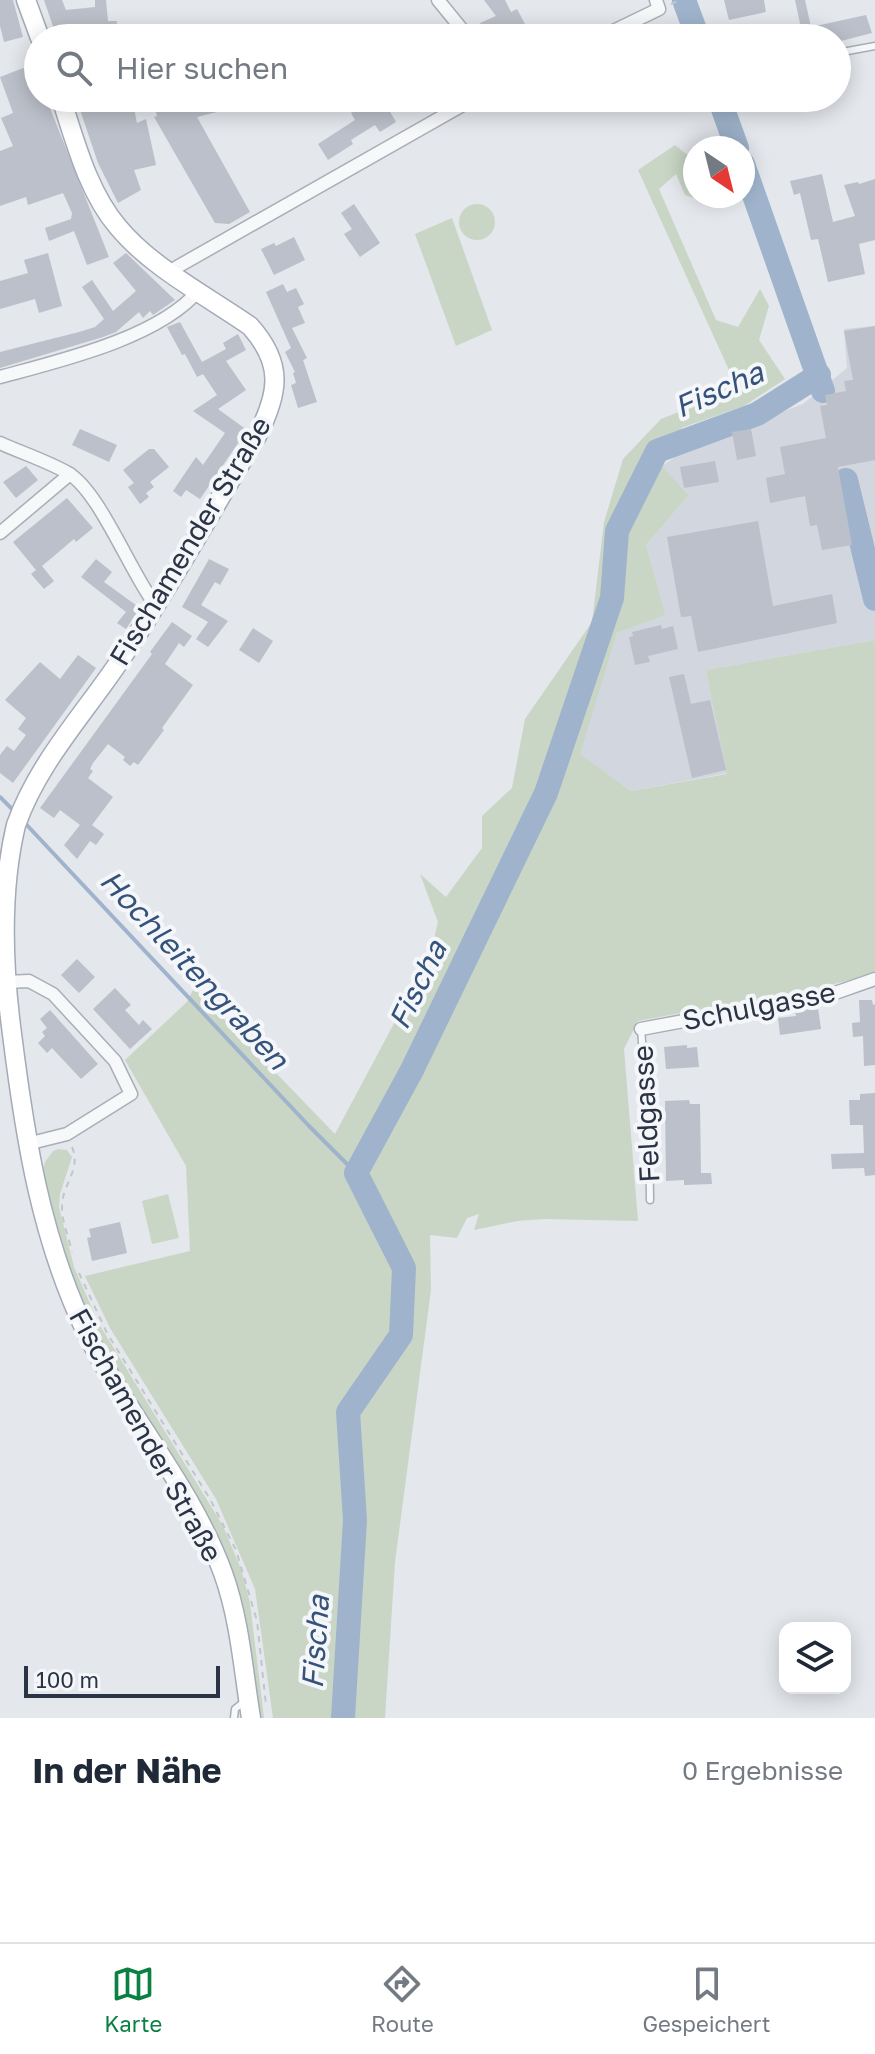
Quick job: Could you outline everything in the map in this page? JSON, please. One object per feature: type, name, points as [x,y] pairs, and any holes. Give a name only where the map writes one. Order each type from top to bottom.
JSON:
[{"type":"main road","points":[[26,0],[35,24]]},
{"type":"main road","name":"Fischamender Straße","points":[[66,112],[96,194],[116,225],[137,247],[250,326],[265,344],[273,361],[276,385],[270,411],[257,436],[156,606],[50,757],[20,814],[8,852],[2,894],[5,982],[27,1144],[51,1246],[71,1300],[94,1346],[182,1490],[222,1572],[235,1610],[251,1718]]},
{"type":"street","points":[[438,0],[458,24]]},
{"type":"street","points":[[626,24],[662,5]]},
{"type":"street","points":[[170,271],[450,112]]},
{"type":"street","points":[[0,377],[81,356],[159,322],[171,316],[199,290]]},
{"type":"street","points":[[0,443],[70,474],[92,496],[141,586],[156,606]]},
{"type":"street","points":[[0,533],[70,474]]},
{"type":"street","name":"Schulgasse","points":[[641,1029],[838,992],[875,979]]},
{"type":"street","points":[[5,982],[29,981],[53,994],[115,1061],[131,1094],[67,1134],[27,1144]]},
{"type":"lane","points":[[851,50],[875,46]]},
{"type":"lane","name":"Feldgasse","points":[[641,1029],[649,1129],[650,1200]]},
{"type":"lane","points":[[234,1718],[235,1709],[248,1699]]},
{"type":"path","points":[[662,5],[680,0]]},
{"type":"path","points":[[67,1134],[74,1153],[75,1169],[62,1207],[75,1262],[107,1333],[210,1499],[236,1550],[257,1621],[266,1706]]},
{"type":"shaded area","points":[[875,326],[875,640],[706,670],[728,773],[631,791],[579,754],[617,633],[664,615],[646,545],[689,495],[662,466],[688,448],[803,404],[847,368],[844,329]]},
{"type":"green space","points":[[675,145],[683,151],[683,190],[676,174],[659,189],[716,320],[738,327],[760,289],[769,306],[759,340],[785,379],[744,406],[684,427],[647,456],[662,466],[689,495],[646,545],[665,615],[617,633],[580,754],[631,791],[727,774],[706,670],[875,640],[875,974],[638,1021],[624,1049],[638,1221],[544,1219],[474,1230],[479,1214],[467,1218],[457,1238],[430,1235],[431,1290],[395,1562],[385,1718],[273,1718],[255,1589],[216,1499],[110,1328],[85,1276],[190,1251],[186,1166],[125,1060],[187,1002],[194,988],[335,1134],[430,956],[438,922],[420,874],[446,897],[482,848],[482,816],[512,788],[525,719],[592,622],[604,522],[623,459],[661,419],[705,402],[734,381],[638,170]]},
{"type":"green space","points":[[477,204],[490,209],[495,222],[490,235],[477,240],[464,235],[459,222],[464,209]]},
{"type":"green space","points":[[452,218],[492,330],[456,346],[415,234]]},
{"type":"green space","points":[[67,1150],[72,1157],[59,1207],[74,1267],[99,1324],[223,1526],[241,1569],[250,1603],[264,1718],[257,1718],[244,1625],[79,1301],[54,1221],[43,1171],[53,1151]]},
{"type":"green space","points":[[168,1194],[179,1238],[152,1244],[142,1201]]},
{"type":"building","points":[[0,0],[13,0],[23,37],[4,42],[0,26]]},
{"type":"building","points":[[44,0],[62,0],[66,10],[95,7],[95,0],[106,0],[108,21],[117,21],[117,24],[52,24]]},
{"type":"building","points":[[484,0],[505,0],[511,12],[517,9],[525,24],[480,24],[496,16]]},
{"type":"building","points":[[724,0],[764,0],[766,12],[729,20]]},
{"type":"building","points":[[795,0],[805,0],[810,24],[800,24]]},
{"type":"building","points":[[866,15],[872,33],[851,38],[851,24],[825,24]]},
{"type":"building","points":[[24,68],[24,112],[52,112],[109,257],[87,265],[74,231],[49,241],[45,228],[71,219],[72,213],[63,193],[28,205],[26,197],[0,206],[0,151],[13,146],[1,118],[13,113],[0,77]]},
{"type":"building","points":[[81,112],[135,112],[137,123],[146,119],[156,165],[134,170],[141,190],[118,203],[98,163]]},
{"type":"building","points":[[156,112],[217,112],[197,117],[250,212],[229,224],[215,223],[154,117],[157,116]]},
{"type":"building","points":[[390,112],[396,122],[380,132],[375,125],[328,160],[318,144],[355,120],[351,113]]},
{"type":"building","points":[[822,174],[833,222],[855,216],[844,185],[875,179],[875,240],[859,244],[865,274],[828,282],[818,239],[811,240],[800,193],[794,195],[790,181]]},
{"type":"building","points":[[354,204],[380,243],[360,257],[344,234],[352,229],[341,213]]},
{"type":"building","points":[[294,237],[305,260],[274,275],[261,249]]},
{"type":"building","points":[[48,253],[62,306],[39,313],[35,299],[0,309],[0,281],[28,273],[24,260]]},
{"type":"building","points":[[126,253],[175,300],[153,315],[150,311],[143,318],[139,312],[116,332],[0,368],[0,352],[95,327],[104,319],[82,287],[92,280],[113,311],[136,291],[113,263]]},
{"type":"building","points":[[283,284],[287,292],[296,288],[304,304],[298,307],[305,323],[292,328],[307,358],[303,360],[317,402],[298,408],[291,385],[296,383],[295,372],[285,352],[291,348],[266,292]]},
{"type":"building","points":[[180,322],[202,362],[226,349],[223,343],[238,334],[246,350],[226,361],[246,390],[218,409],[247,430],[200,499],[186,490],[181,497],[173,491],[196,457],[203,465],[225,433],[193,411],[217,395],[203,374],[197,377],[167,327]]},
{"type":"building","points":[[875,326],[875,460],[838,467],[852,545],[822,550],[817,525],[810,526],[805,496],[770,503],[766,478],[785,474],[780,447],[826,438],[820,406],[827,405],[825,395],[846,391],[844,381],[853,380],[844,331]]},
{"type":"building","points":[[80,429],[117,445],[109,462],[72,445]]},
{"type":"building","points":[[751,429],[756,456],[737,460],[732,432]]},
{"type":"building","points":[[149,449],[154,449],[169,467],[150,482],[154,487],[146,493],[149,497],[140,504],[128,487],[134,483],[123,470]]},
{"type":"building","points":[[715,461],[719,482],[684,488],[680,467]]},
{"type":"building","points":[[26,466],[38,480],[16,498],[3,482]]},
{"type":"building","points":[[67,498],[93,528],[76,542],[74,539],[42,566],[54,581],[44,589],[31,574],[36,570],[13,542]]},
{"type":"building","points":[[758,521],[773,606],[832,594],[837,623],[698,652],[691,616],[681,617],[667,537]]},
{"type":"building","points":[[96,559],[112,572],[104,582],[140,608],[126,629],[117,623],[126,612],[81,577]]},
{"type":"building","points":[[209,559],[229,569],[220,585],[215,582],[201,605],[228,621],[208,647],[196,639],[208,622],[182,607]]},
{"type":"building","points":[[172,622],[192,636],[184,647],[179,643],[165,664],[193,685],[138,765],[134,762],[130,766],[123,760],[125,757],[108,744],[93,763],[90,769],[93,771],[88,778],[113,797],[92,825],[104,834],[96,845],[90,841],[77,859],[64,845],[80,825],[60,810],[54,818],[40,808]]},
{"type":"building","points":[[661,625],[662,629],[673,626],[678,649],[648,656],[650,662],[635,665],[629,637],[633,636],[632,632]]},
{"type":"building","points":[[253,628],[273,641],[259,663],[239,650]]},
{"type":"building","points":[[78,655],[96,668],[13,783],[0,773],[0,755],[7,746],[14,751],[26,735],[18,729],[26,718],[5,700],[40,662],[60,679]]},
{"type":"building","points":[[684,674],[691,704],[710,700],[726,770],[692,778],[669,677]]},
{"type":"building","points":[[77,959],[95,977],[79,993],[61,975]]},
{"type":"building","points":[[115,988],[131,1005],[125,1010],[139,1025],[143,1020],[152,1029],[130,1049],[93,1009]]},
{"type":"building","points":[[859,1000],[872,1000],[875,1004],[875,1065],[864,1066],[863,1036],[853,1037],[852,1023],[860,1022]]},
{"type":"building","points":[[818,1008],[821,1029],[780,1035],[778,1018],[796,1016],[795,1011]]},
{"type":"building","points":[[50,1010],[98,1064],[81,1079],[52,1048],[47,1053],[38,1043],[45,1036],[42,1032],[47,1028],[40,1019]]},
{"type":"building","points":[[687,1045],[687,1048],[697,1047],[699,1067],[666,1069],[664,1047]]},
{"type":"building","points":[[875,1093],[875,1175],[865,1176],[864,1168],[832,1169],[831,1154],[864,1153],[863,1125],[850,1125],[849,1100],[860,1100],[860,1094]]},
{"type":"building","points":[[689,1100],[690,1104],[700,1104],[701,1173],[711,1173],[712,1184],[684,1185],[684,1180],[666,1181],[665,1101]]},
{"type":"building","points":[[120,1222],[127,1253],[92,1261],[87,1238],[91,1237],[89,1229]]},
{"type":"waterway","name":"Fischa","points":[[684,0],[693,24]]},
{"type":"waterway","name":"Fischa","points":[[724,112],[733,136]]},
{"type":"waterway","name":"Fischa","points":[[755,198],[823,391]]},
{"type":"waterway","name":"Fischa","points":[[343,1718],[355,1520],[348,1412],[401,1335],[404,1268],[356,1173],[412,1070],[546,793],[612,598],[617,531],[657,451],[757,414],[819,375]]},
{"type":"waterway","name":"Fischa","points":[[846,480],[875,599]]},
{"type":"waterway","name":"Hochleitengraben","points":[[0,797],[15,812]]},
{"type":"waterway","name":"Hochleitengraben","points":[[24,822],[356,1173]]}]
